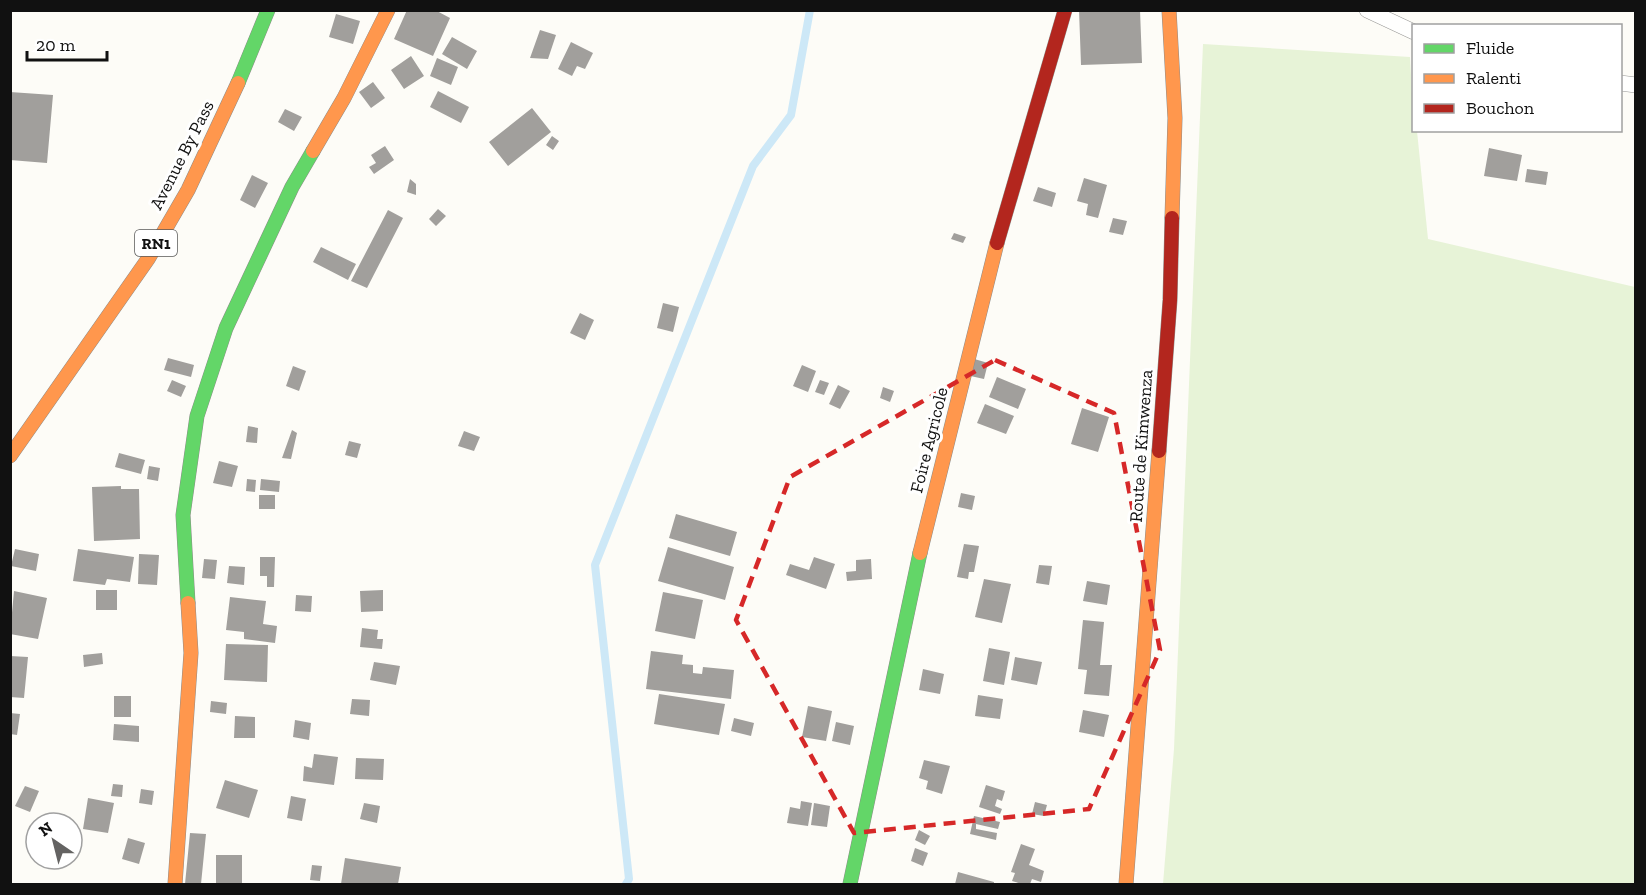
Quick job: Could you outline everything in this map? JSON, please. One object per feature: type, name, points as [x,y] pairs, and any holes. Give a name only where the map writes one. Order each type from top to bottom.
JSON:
[{"type":"main road","name":"Avenue By Pass","points":[[10,456],[147,259],[187,191],[243,74],[268,10]]},
{"type":"main road","points":[[175,885],[191,653],[183,515],[197,416],[226,328],[287,198],[344,98],[388,10]]},
{"type":"main road","name":"Foire Agricole","points":[[850,885],[918,559],[977,317],[1065,10]]},
{"type":"main road","name":"Route de Kimwenza","points":[[1126,885],[1170,300],[1175,118],[1169,10]]},
{"type":"lane","points":[[1367,10],[1412,32]]},
{"type":"highlighted area","points":[[995,360],[1114,413],[1160,650],[1089,809],[854,833],[736,620],[790,477]]},
{"type":"green space","points":[[1203,44],[1410,57],[1412,132],[1417,132],[1428,239],[1635,287],[1635,884],[1163,884],[1174,749]]},
{"type":"building","points":[[407,10],[435,10],[450,18],[433,56],[394,39]]},
{"type":"building","points":[[1079,10],[1140,10],[1142,63],[1081,65]]},
{"type":"building","points":[[336,14],[360,21],[353,44],[329,37]]},
{"type":"building","points":[[540,30],[556,35],[548,59],[530,58]]},
{"type":"building","points":[[452,37],[477,51],[467,69],[442,54]]},
{"type":"building","points":[[571,42],[593,53],[585,69],[577,66],[572,76],[558,69]]},
{"type":"building","points":[[411,56],[424,76],[404,89],[391,70]]},
{"type":"building","points":[[437,58],[458,67],[451,85],[430,76]]},
{"type":"building","points":[[373,82],[385,98],[371,108],[359,92]]},
{"type":"building","points":[[438,91],[469,107],[461,123],[430,107]]},
{"type":"building","points":[[10,92],[53,95],[47,163],[10,160]]},
{"type":"building","points":[[532,108],[551,132],[508,166],[489,142]]},
{"type":"building","points":[[285,109],[302,117],[294,131],[278,122]]},
{"type":"building","points":[[552,136],[559,141],[553,150],[546,145]]},
{"type":"building","points":[[385,146],[394,160],[374,174],[369,167],[376,163],[371,155]]},
{"type":"building","points":[[1489,148],[1522,155],[1517,181],[1484,176]]},
{"type":"building","points":[[1527,169],[1548,172],[1546,185],[1525,182]]},
{"type":"building","points":[[252,175],[268,183],[255,208],[240,200]]},
{"type":"building","points":[[1084,178],[1107,185],[1098,218],[1086,215],[1088,204],[1077,201]]},
{"type":"building","points":[[410,179],[416,184],[416,195],[407,192]]},
{"type":"building","points":[[1038,187],[1056,193],[1052,207],[1033,201]]},
{"type":"building","points":[[438,209],[446,216],[436,226],[429,219]]},
{"type":"building","points":[[388,210],[403,218],[367,288],[351,281]]},
{"type":"building","points":[[1113,218],[1127,221],[1123,235],[1109,232]]},
{"type":"building","points":[[954,233],[966,237],[963,243],[951,239]]},
{"type":"building","points":[[321,247],[356,264],[348,280],[313,262]]},
{"type":"building","points":[[663,303],[679,307],[673,332],[657,328]]},
{"type":"building","points":[[580,313],[594,320],[585,340],[570,333]]},
{"type":"building","points":[[168,358],[194,365],[191,377],[164,370]]},
{"type":"building","points":[[971,358],[988,363],[984,379],[966,375]]},
{"type":"building","points":[[802,365],[816,371],[808,392],[793,386]]},
{"type":"building","points":[[293,366],[306,371],[299,391],[286,386]]},
{"type":"building","points":[[997,377],[1026,389],[1018,409],[989,397]]},
{"type":"building","points":[[172,380],[186,386],[181,397],[167,391]]},
{"type":"building","points":[[820,380],[829,383],[824,395],[815,392]]},
{"type":"building","points":[[838,385],[850,391],[840,409],[829,404]]},
{"type":"building","points":[[883,387],[894,391],[890,402],[880,398]]},
{"type":"building","points":[[985,404],[1014,416],[1006,434],[977,423]]},
{"type":"building","points":[[1082,408],[1109,417],[1098,452],[1071,444]]},
{"type":"building","points":[[248,426],[258,428],[257,443],[246,442]]},
{"type":"building","points":[[292,430],[297,433],[291,459],[282,458]]},
{"type":"building","points":[[464,431],[480,437],[474,451],[458,446]]},
{"type":"building","points":[[349,441],[361,444],[357,458],[345,455]]},
{"type":"building","points":[[119,453],[145,460],[141,474],[115,467]]},
{"type":"building","points":[[219,461],[238,466],[232,487],[213,483]]},
{"type":"building","points":[[149,466],[160,468],[158,481],[147,479]]},
{"type":"building","points":[[247,479],[256,480],[255,492],[246,491]]},
{"type":"building","points":[[261,479],[280,481],[279,492],[260,490]]},
{"type":"building","points":[[121,486],[121,489],[139,489],[140,539],[94,541],[92,487]]},
{"type":"building","points":[[961,493],[975,496],[972,510],[958,507]]},
{"type":"building","points":[[259,495],[275,495],[275,509],[259,509]]},
{"type":"building","points":[[676,514],[737,532],[730,556],[669,538]]},
{"type":"building","points":[[964,544],[979,546],[974,572],[969,572],[968,579],[957,577]]},
{"type":"building","points":[[668,547],[734,567],[725,600],[658,581]]},
{"type":"building","points":[[15,549],[39,554],[36,571],[11,566]]},
{"type":"building","points":[[78,549],[134,557],[130,582],[107,579],[105,585],[73,581]]},
{"type":"building","points":[[139,554],[159,555],[157,585],[138,584]]},
{"type":"building","points":[[260,557],[275,557],[274,587],[267,587],[267,576],[260,576]]},
{"type":"building","points":[[814,557],[835,564],[826,589],[786,575],[790,564],[809,570]]},
{"type":"building","points":[[204,559],[217,560],[215,579],[202,578]]},
{"type":"building","points":[[871,559],[872,579],[847,581],[846,572],[856,571],[856,560]]},
{"type":"building","points":[[1039,565],[1052,566],[1049,585],[1036,583]]},
{"type":"building","points":[[229,566],[245,567],[244,585],[227,583]]},
{"type":"building","points":[[984,579],[1011,584],[1002,623],[975,617]]},
{"type":"building","points":[[1087,581],[1110,585],[1107,605],[1083,601]]},
{"type":"building","points":[[96,590],[117,590],[117,610],[96,610]]},
{"type":"building","points":[[383,590],[383,611],[361,612],[360,591]]},
{"type":"building","points":[[14,591],[47,598],[38,639],[10,634]]},
{"type":"building","points":[[663,592],[703,600],[695,639],[655,631]]},
{"type":"building","points":[[296,595],[312,596],[311,612],[295,611]]},
{"type":"building","points":[[230,597],[266,601],[263,624],[277,626],[275,643],[244,639],[244,632],[226,630]]},
{"type":"building","points":[[1083,620],[1104,622],[1100,665],[1112,665],[1109,696],[1084,694],[1087,670],[1078,669]]},
{"type":"building","points":[[362,628],[378,630],[377,639],[383,639],[382,649],[360,647]]},
{"type":"building","points":[[226,644],[268,645],[267,682],[224,680]]},
{"type":"building","points":[[989,648],[1010,652],[1004,685],[983,681]]},
{"type":"building","points":[[651,651],[683,655],[682,664],[693,665],[693,673],[702,674],[703,667],[734,670],[731,699],[646,689]]},
{"type":"building","points":[[102,653],[103,664],[84,667],[83,655]]},
{"type":"building","points":[[10,656],[28,657],[24,698],[10,697]]},
{"type":"building","points":[[1015,657],[1042,662],[1037,685],[1011,680]]},
{"type":"building","points":[[374,662],[400,666],[396,685],[370,680]]},
{"type":"building","points":[[923,669],[944,674],[940,694],[919,690]]},
{"type":"building","points":[[659,694],[725,704],[719,735],[654,724]]},
{"type":"building","points":[[978,695],[1003,699],[1000,719],[975,716]]},
{"type":"building","points":[[114,696],[131,696],[131,717],[114,717]]},
{"type":"building","points":[[352,699],[370,700],[369,716],[350,714]]},
{"type":"building","points":[[211,701],[227,703],[226,714],[210,712]]},
{"type":"building","points":[[808,706],[832,711],[826,741],[802,737]]},
{"type":"building","points":[[1083,710],[1109,715],[1104,737],[1079,732]]},
{"type":"building","points":[[10,713],[20,714],[17,735],[10,734]]},
{"type":"building","points":[[235,716],[255,717],[255,738],[234,738]]},
{"type":"building","points":[[734,718],[754,723],[751,736],[731,731]]},
{"type":"building","points":[[295,720],[311,723],[309,740],[293,737]]},
{"type":"building","points":[[836,722],[854,726],[850,745],[832,741]]},
{"type":"building","points":[[114,724],[139,726],[139,742],[113,740]]},
{"type":"building","points":[[314,754],[338,757],[334,785],[303,781],[304,766],[312,768]]},
{"type":"building","points":[[356,758],[384,759],[383,780],[355,779]]},
{"type":"building","points":[[924,760],[950,766],[942,794],[926,789],[928,781],[919,778]]},
{"type":"building","points":[[225,780],[258,790],[249,818],[216,808]]},
{"type":"building","points":[[113,784],[123,785],[122,797],[111,796]]},
{"type":"building","points":[[986,785],[1005,791],[1002,801],[997,799],[995,806],[1002,809],[1000,814],[979,807]]},
{"type":"building","points":[[25,786],[39,791],[30,811],[15,806]]},
{"type":"building","points":[[141,789],[154,791],[152,805],[139,803]]},
{"type":"building","points":[[291,796],[306,799],[302,821],[287,818]]},
{"type":"building","points":[[88,798],[114,803],[108,833],[84,829]]},
{"type":"building","points":[[801,801],[812,803],[808,826],[787,823],[790,807],[800,809]]},
{"type":"building","points":[[1035,802],[1047,805],[1044,816],[1032,814]]},
{"type":"building","points":[[364,803],[380,806],[377,823],[360,819]]},
{"type":"building","points":[[814,803],[830,806],[827,827],[811,825]]},
{"type":"building","points":[[974,816],[1000,822],[998,829],[976,824],[976,829],[997,833],[996,840],[970,834]]},
{"type":"building","points":[[919,830],[930,836],[925,845],[915,840]]},
{"type":"building","points":[[190,833],[206,834],[201,884],[185,884]]},
{"type":"building","points":[[128,838],[145,843],[139,864],[122,859]]},
{"type":"building","points":[[1021,844],[1035,849],[1029,865],[1044,871],[1041,882],[1032,879],[1030,884],[1012,881],[1015,873],[1011,872]]},
{"type":"building","points":[[915,848],[928,853],[923,866],[911,861]]},
{"type":"building","points":[[216,855],[242,855],[242,884],[216,884]]},
{"type":"building","points":[[345,858],[401,867],[398,884],[341,884]]},
{"type":"building","points":[[312,865],[322,866],[320,881],[310,880]]},
{"type":"building","points":[[958,872],[994,882],[994,884],[955,884]]},
{"type":"waterway","points":[[626,884],[629,879],[595,565],[753,166],[791,115],[810,10]]},
{"type":"traffic: fast","points":[[238,83],[268,10]]},
{"type":"traffic: fast","points":[[188,603],[183,515],[197,416],[226,328],[292,187],[313,151]]},
{"type":"traffic: fast","points":[[850,884],[920,553]]},
{"type":"traffic: slow","points":[[313,151],[344,98],[388,10]]},
{"type":"traffic: slow","points":[[1169,10],[1175,118],[1172,218]]},
{"type":"traffic: slow","points":[[10,456],[148,259],[188,190],[238,83]]},
{"type":"traffic: slow","points":[[920,553],[997,243]]},
{"type":"traffic: slow","points":[[1126,884],[1159,451]]},
{"type":"traffic: slow","points":[[175,884],[191,653],[188,603]]},
{"type":"traffic: jam","points":[[997,243],[1065,10]]},
{"type":"traffic: jam","points":[[1159,451],[1170,300],[1172,218]]}]
